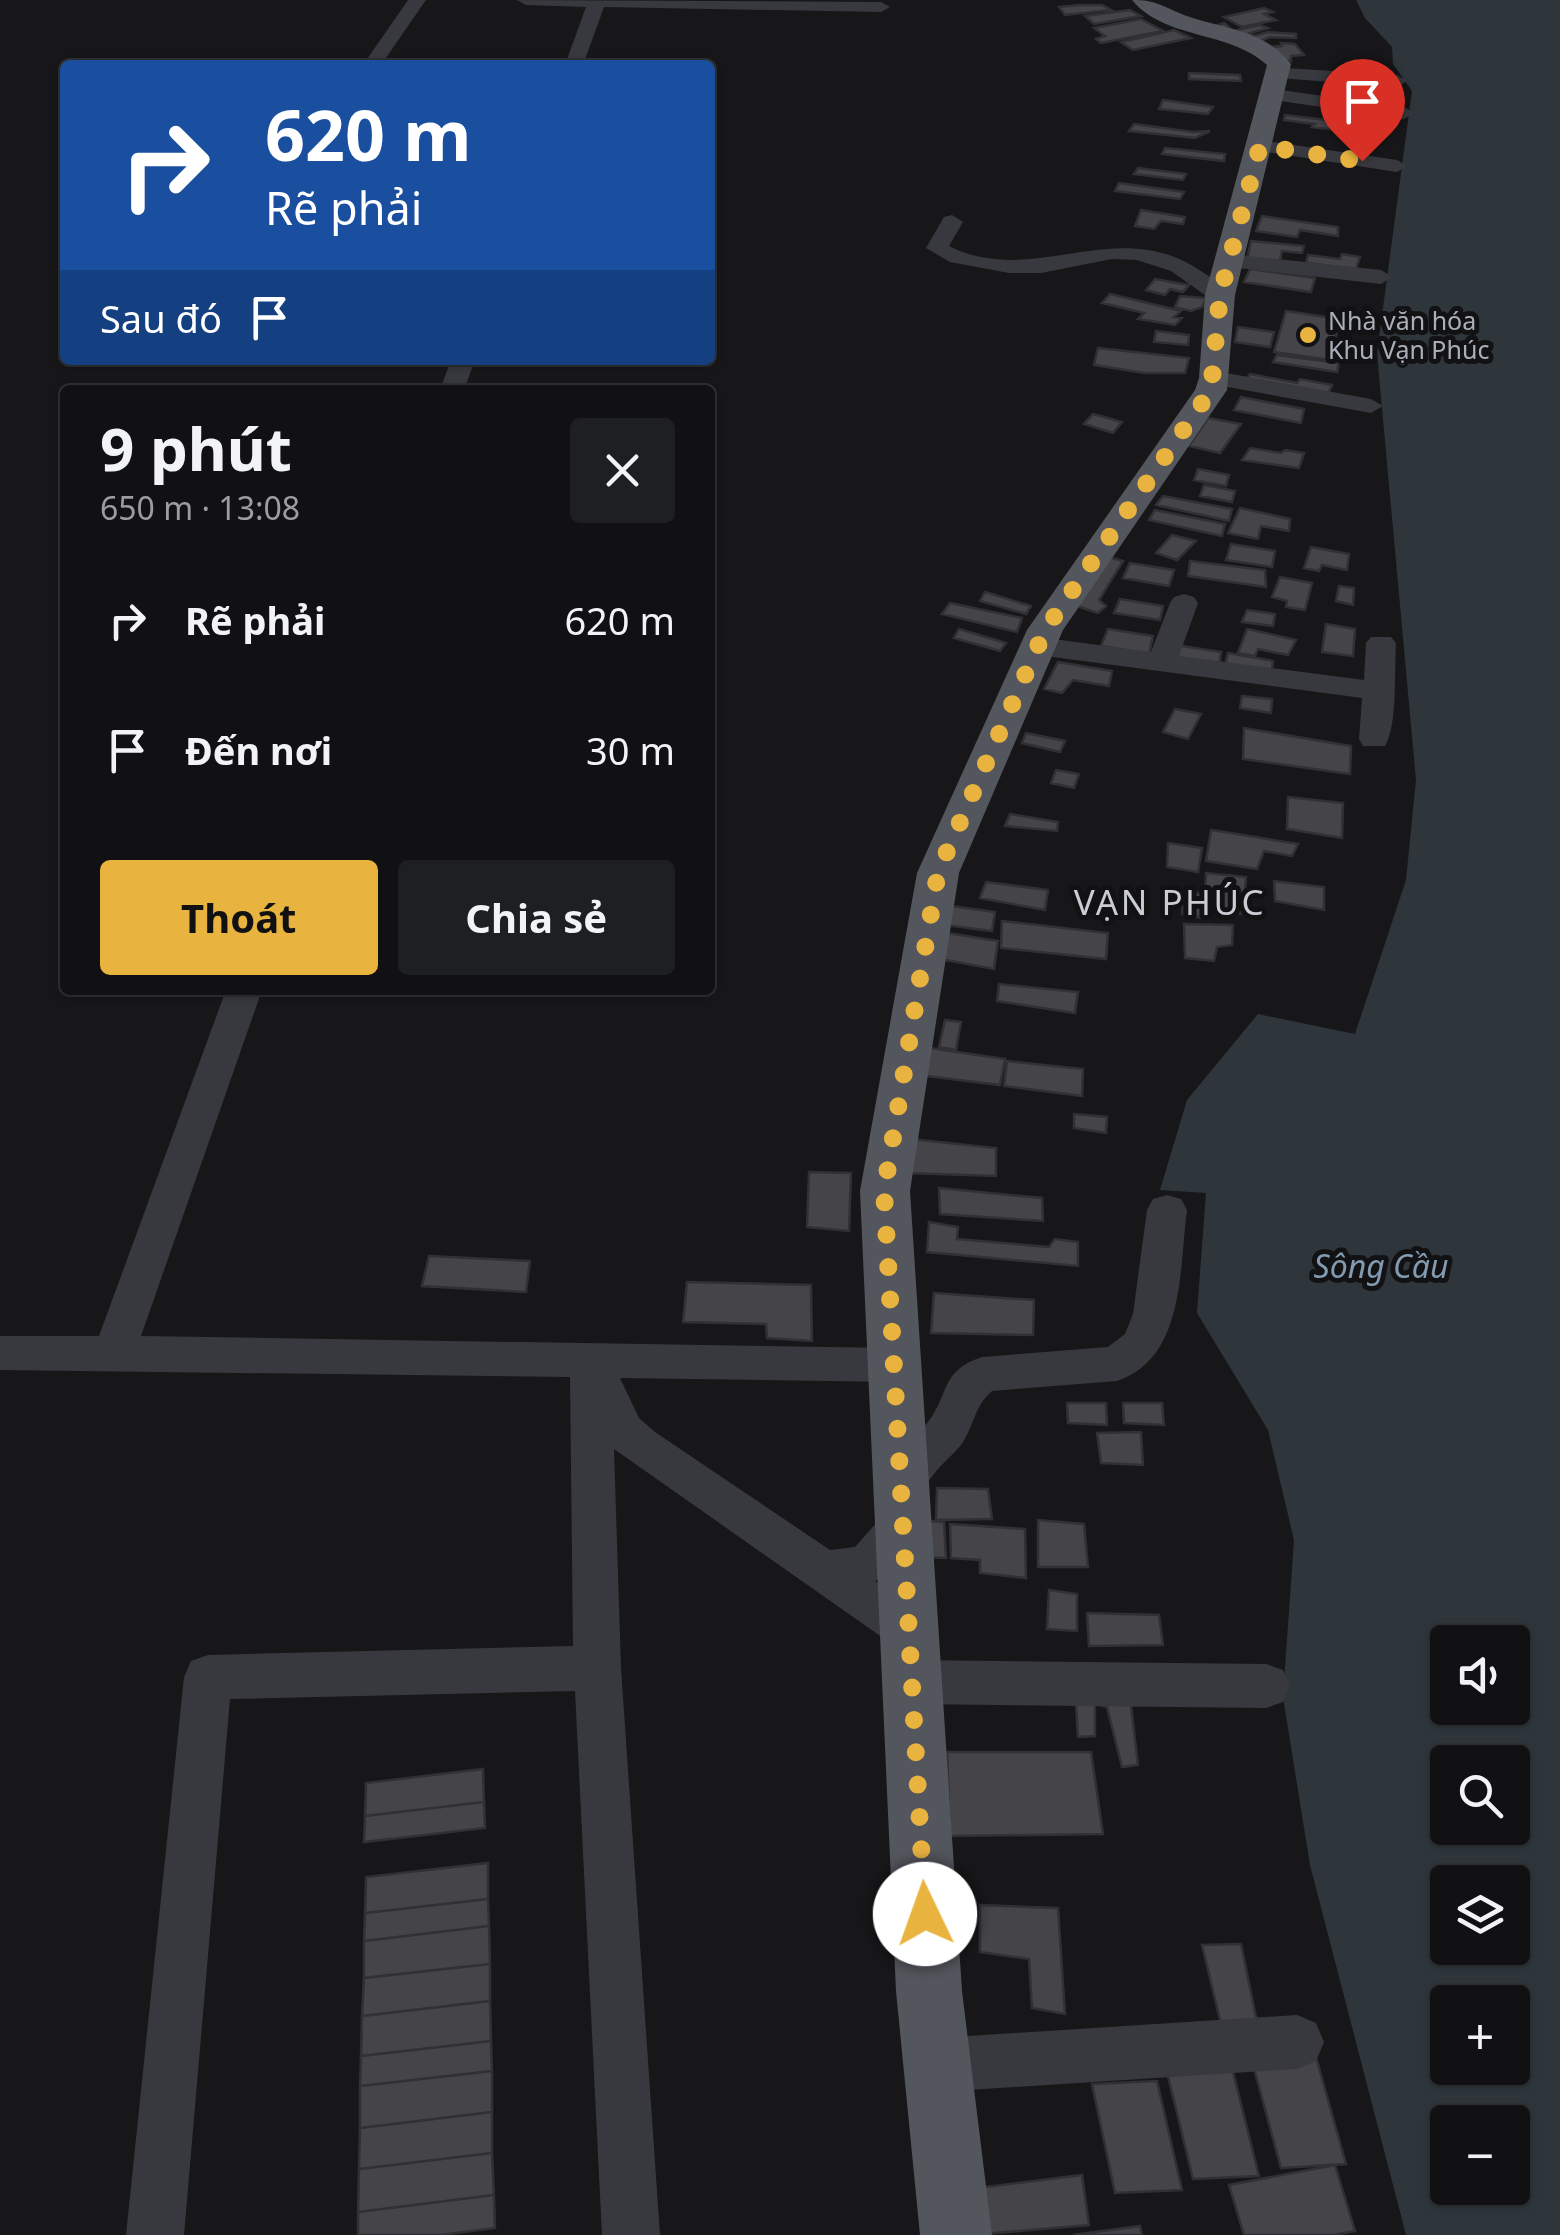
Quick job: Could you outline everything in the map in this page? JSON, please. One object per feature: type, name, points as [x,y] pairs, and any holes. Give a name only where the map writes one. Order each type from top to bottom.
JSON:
[{"type":"main road","points":[[956,2235],[929,1991],[884,1191],[938,872],[1038,646],[1211,390],[1215,378],[1224,278],[1279,64],[1271,54],[1246,40],[1167,15],[1142,0]]},
{"type":"street","points":[[375,60],[417,0]]},
{"type":"street","points":[[526,0],[881,7]]},
{"type":"street","points":[[576,60],[598,2]]},
{"type":"street","points":[[1275,84],[1397,82]]},
{"type":"street","points":[[1275,84],[1404,113]]},
{"type":"street","points":[[1260,146],[1397,166]]},
{"type":"street","points":[[952,222],[938,248],[956,259],[1037,266],[1101,251],[1152,256],[1224,278],[1381,277]]},
{"type":"street","points":[[1215,378],[1372,406]]},
{"type":"street","points":[[1162,662],[1184,603]]},
{"type":"street","points":[[1374,738],[1381,643]]},
{"type":"street","points":[[1038,646],[1378,691]]},
{"type":"street","points":[[114,1354],[242,995]]},
{"type":"street","points":[[824,1571],[856,1569],[875,1562],[920,1458],[948,1430],[964,1388],[982,1374],[1117,1364],[1142,1344],[1154,1314],[1167,1210]]},
{"type":"street","points":[[0,1353],[894,1365]]},
{"type":"street","points":[[591,1360],[624,1431],[909,1630]]},
{"type":"street","points":[[591,1360],[598,1668],[630,2235]]},
{"type":"street","points":[[155,2235],[208,1677],[598,1668]]},
{"type":"street","points":[[912,1682],[1266,1686]]},
{"type":"street","points":[[937,2064],[1297,2042]]},
{"type":"water","name":"Sông Cầu","points":[[1356,0],[1560,0],[1560,2235],[1406,2235],[1310,1865],[1283,1697],[1294,1540],[1268,1430],[1197,1313],[1206,1193],[1160,1190],[1187,1100],[1258,1014],[1355,1034],[1406,880],[1416,780],[1377,353],[1412,91],[1393,64],[1392,47],[1365,18]]},
{"type":"building","points":[[1102,5],[1111,10],[1065,15],[1059,7]]},
{"type":"building","points":[[1264,8],[1273,12],[1264,14],[1276,20],[1242,27],[1224,17]]},
{"type":"building","points":[[1130,10],[1141,16],[1094,24],[1085,16]]},
{"type":"building","points":[[1141,19],[1163,31],[1101,43],[1096,39],[1105,36],[1094,28]]},
{"type":"building","points":[[1224,23],[1233,31],[1260,25],[1268,28],[1250,33],[1254,36],[1268,32],[1296,34],[1296,38],[1270,37],[1258,42],[1213,27]]},
{"type":"building","points":[[1174,30],[1191,38],[1133,50],[1121,42]]},
{"type":"building","points":[[1281,43],[1295,44],[1304,55],[1291,56],[1291,61],[1277,59],[1267,47],[1282,46]]},
{"type":"building","points":[[1189,73],[1240,75],[1241,81],[1189,79]]},
{"type":"building","points":[[1163,100],[1213,107],[1208,114],[1159,109]]},
{"type":"building","points":[[1285,115],[1342,122],[1336,130],[1284,120]]},
{"type":"building","points":[[1134,124],[1210,131],[1195,138],[1129,131]]},
{"type":"building","points":[[1165,148],[1225,154],[1224,161],[1162,154]]},
{"type":"building","points":[[1138,168],[1186,174],[1183,180],[1134,174]]},
{"type":"building","points":[[1119,183],[1184,192],[1180,199],[1115,191]]},
{"type":"building","points":[[1141,210],[1185,217],[1183,224],[1161,221],[1154,229],[1135,226]]},
{"type":"building","points":[[1262,216],[1338,227],[1338,236],[1300,230],[1297,237],[1256,231]]},
{"type":"building","points":[[1251,241],[1304,246],[1302,253],[1282,251],[1279,265],[1247,260]]},
{"type":"building","points":[[1342,254],[1360,257],[1356,269],[1306,263],[1308,255],[1340,259]]},
{"type":"building","points":[[1250,269],[1315,278],[1311,292],[1244,282]]},
{"type":"building","points":[[1155,279],[1189,285],[1183,292],[1170,289],[1165,295],[1146,290]]},
{"type":"building","points":[[1110,294],[1181,311],[1174,317],[1182,318],[1175,325],[1138,319],[1144,313],[1102,303]]},
{"type":"building","points":[[1180,296],[1206,298],[1202,307],[1191,311],[1175,307]]},
{"type":"building","name":"Nhà văn hóa Khu Vạn Phúc","points":[[1286,311],[1340,319],[1330,360],[1274,352]]},
{"type":"building","points":[[1238,327],[1274,332],[1270,347],[1235,342]]},
{"type":"building","points":[[1156,331],[1189,335],[1188,345],[1154,342]]},
{"type":"building","points":[[1098,348],[1189,358],[1185,373],[1144,373],[1094,365]]},
{"type":"building","points":[[1277,355],[1339,363],[1337,372],[1273,362]]},
{"type":"building","points":[[1250,374],[1332,385],[1328,394],[1246,381]]},
{"type":"building","points":[[1241,397],[1304,409],[1301,423],[1234,410]]},
{"type":"building","points":[[1093,414],[1122,422],[1113,433],[1084,424]]},
{"type":"building","points":[[1208,418],[1241,424],[1220,453],[1189,446]]},
{"type":"building","points":[[1250,448],[1304,453],[1299,468],[1242,460]]},
{"type":"building","points":[[1198,469],[1229,475],[1226,486],[1194,480]]},
{"type":"building","points":[[1204,485],[1235,491],[1232,502],[1200,496]]},
{"type":"building","points":[[1163,496],[1232,509],[1229,521],[1156,505]]},
{"type":"building","points":[[1240,508],[1290,519],[1289,531],[1261,526],[1258,539],[1228,533]]},
{"type":"building","points":[[1155,510],[1225,524],[1222,536],[1149,520]]},
{"type":"building","points":[[1172,535],[1196,541],[1177,560],[1156,553]]},
{"type":"building","points":[[1231,544],[1275,551],[1272,567],[1226,560]]},
{"type":"building","points":[[1311,547],[1349,554],[1347,570],[1322,565],[1319,571],[1304,568]]},
{"type":"building","points":[[1105,556],[1123,561],[1099,600],[1106,606],[1098,613],[1074,605]]},
{"type":"building","points":[[1190,561],[1265,570],[1266,587],[1188,576]]},
{"type":"building","points":[[1130,563],[1174,570],[1169,586],[1123,578]]},
{"type":"building","points":[[1280,577],[1312,583],[1305,610],[1286,607],[1287,601],[1272,597]]},
{"type":"building","points":[[1339,586],[1354,588],[1353,605],[1336,601]]},
{"type":"building","points":[[985,592],[1031,606],[1026,614],[980,601]]},
{"type":"building","points":[[1120,599],[1163,606],[1160,620],[1114,613]]},
{"type":"building","points":[[950,603],[1022,618],[1017,632],[942,614]]},
{"type":"building","points":[[1247,610],[1275,614],[1273,626],[1242,622]]},
{"type":"building","points":[[1326,624],[1355,629],[1353,656],[1322,652]]},
{"type":"building","points":[[959,629],[1006,643],[1000,651],[954,638]]},
{"type":"building","points":[[1108,629],[1153,636],[1149,654],[1101,646]]},
{"type":"building","points":[[1247,629],[1296,640],[1288,655],[1258,649],[1255,656],[1238,653]]},
{"type":"building","points":[[1176,645],[1221,652],[1219,667],[1172,660]]},
{"type":"building","points":[[1228,653],[1273,661],[1271,675],[1224,669]]},
{"type":"building","points":[[1058,662],[1112,671],[1109,686],[1073,680],[1062,693],[1044,689]]},
{"type":"building","points":[[1242,696],[1272,699],[1271,713],[1240,708]]},
{"type":"building","points":[[1175,709],[1201,714],[1188,739],[1163,732]]},
{"type":"building","points":[[1244,728],[1351,746],[1350,774],[1243,759]]},
{"type":"building","points":[[1026,733],[1065,741],[1060,752],[1022,743]]},
{"type":"building","points":[[1056,770],[1079,774],[1074,788],[1051,783]]},
{"type":"building","points":[[1288,797],[1343,803],[1342,838],[1287,829]]},
{"type":"building","points":[[1010,814],[1058,822],[1057,831],[1005,826]]},
{"type":"building","points":[[1211,830],[1298,844],[1292,856],[1264,851],[1257,869],[1206,861]]},
{"type":"building","points":[[1168,843],[1202,848],[1198,872],[1167,867]]},
{"type":"building","points":[[1206,873],[1246,877],[1243,914],[1212,910],[1208,919],[1182,914],[1183,891],[1205,894]]},
{"type":"building","points":[[1274,881],[1324,887],[1324,910],[1275,901]]},
{"type":"building","points":[[986,882],[1048,890],[1045,910],[980,898]]},
{"type":"building","points":[[951,906],[995,912],[992,931],[945,925]]},
{"type":"building","points":[[1002,921],[1108,933],[1106,959],[1001,948]]},
{"type":"building","points":[[1184,924],[1233,925],[1232,945],[1217,947],[1214,961],[1185,958]]},
{"type":"building","points":[[941,932],[998,941],[994,969],[935,958]]},
{"type":"building","points":[[999,984],[1078,992],[1075,1013],[997,1001]]},
{"type":"building","points":[[945,1020],[961,1022],[956,1050],[939,1047]]},
{"type":"building","points":[[923,1047],[1005,1059],[1000,1085],[918,1075]]},
{"type":"building","points":[[1007,1061],[1083,1069],[1082,1096],[1004,1086]]},
{"type":"building","points":[[1074,1114],[1107,1117],[1106,1133],[1074,1128]]},
{"type":"building","points":[[911,1139],[996,1148],[996,1176],[906,1173]]},
{"type":"building","points":[[809,1172],[851,1173],[849,1231],[807,1227]]},
{"type":"building","points":[[939,1188],[1042,1198],[1043,1221],[940,1214]]},
{"type":"building","points":[[929,1222],[958,1227],[957,1239],[1049,1247],[1055,1239],[1078,1242],[1078,1266],[927,1252]]},
{"type":"building","points":[[429,1256],[530,1261],[526,1292],[422,1286]]},
{"type":"building","points":[[687,1282],[811,1285],[812,1341],[767,1338],[766,1324],[683,1322]]},
{"type":"building","points":[[934,1293],[1034,1300],[1033,1335],[931,1333]]},
{"type":"building","points":[[1067,1403],[1106,1403],[1107,1425],[1068,1423]]},
{"type":"building","points":[[1123,1403],[1162,1403],[1164,1425],[1124,1423]]},
{"type":"building","points":[[1141,1432],[1143,1465],[1101,1463],[1097,1433]]},
{"type":"building","points":[[937,1488],[988,1489],[992,1519],[936,1520]]},
{"type":"building","points":[[916,1520],[944,1522],[946,1558],[918,1557]]},
{"type":"building","points":[[1038,1520],[1084,1524],[1088,1567],[1038,1567]]},
{"type":"building","points":[[950,1524],[1025,1529],[1026,1578],[980,1573],[980,1560],[951,1558]]},
{"type":"building","points":[[1049,1590],[1077,1594],[1077,1631],[1047,1629]]},
{"type":"building","points":[[1087,1613],[1159,1615],[1163,1645],[1089,1646]]},
{"type":"building","points":[[1075,1688],[1129,1689],[1138,1765],[1122,1767],[1107,1707],[1095,1704],[1095,1736],[1078,1737]]},
{"type":"building","points":[[947,1752],[1091,1752],[1103,1834],[950,1836]]},
{"type":"building","points":[[483,1769],[484,1802],[365,1816],[366,1783]]},
{"type":"building","points":[[484,1802],[485,1828],[364,1842],[365,1816]]},
{"type":"building","points":[[488,1863],[488,1899],[365,1913],[366,1877]]},
{"type":"building","points":[[488,1899],[489,1926],[364,1941],[365,1913]]},
{"type":"building","points":[[980,1905],[1058,1908],[1065,2014],[1032,2008],[1029,1959],[980,1952]]},
{"type":"building","points":[[489,1926],[490,1964],[364,1978],[364,1941]]},
{"type":"building","points":[[1241,1944],[1257,2022],[1221,2024],[1202,1945]]},
{"type":"building","points":[[490,1964],[490,2001],[362,2016],[364,1978]]},
{"type":"building","points":[[490,2001],[491,2041],[361,2056],[362,2016]]},
{"type":"building","points":[[491,2041],[492,2071],[360,2086],[361,2056]]},
{"type":"building","points":[[1316,2057],[1346,2164],[1281,2168],[1252,2061]]},
{"type":"building","points":[[1232,2068],[1259,2176],[1193,2179],[1167,2072]]},
{"type":"building","points":[[492,2071],[492,2112],[360,2128],[360,2086]]},
{"type":"building","points":[[1157,2081],[1182,2190],[1115,2193],[1092,2084]]},
{"type":"building","points":[[492,2112],[492,2153],[359,2169],[360,2128]]},
{"type":"building","points":[[492,2153],[494,2195],[358,2212],[359,2169]]},
{"type":"building","points":[[1335,2165],[1355,2231],[1333,2235],[1244,2235],[1229,2185]]},
{"type":"building","points":[[1082,2175],[1089,2225],[973,2235],[969,2189]]},
{"type":"building","points":[[494,2195],[495,2228],[441,2235],[358,2235],[358,2212]]},
{"type":"building","points":[[1140,2226],[1142,2235],[1073,2235]]},
{"type":"place","name":"Nhà văn hóa Khu Vạn Phúc","points":[[1308,335]]},
{"type":"district","name":"VẠN PHÚC","points":[[1170,903]]},
{"type":"route","points":[[925,1914],[884,1191],[938,872],[1045,630],[1211,390],[1220,295],[1260,146],[1362,161]]}]
